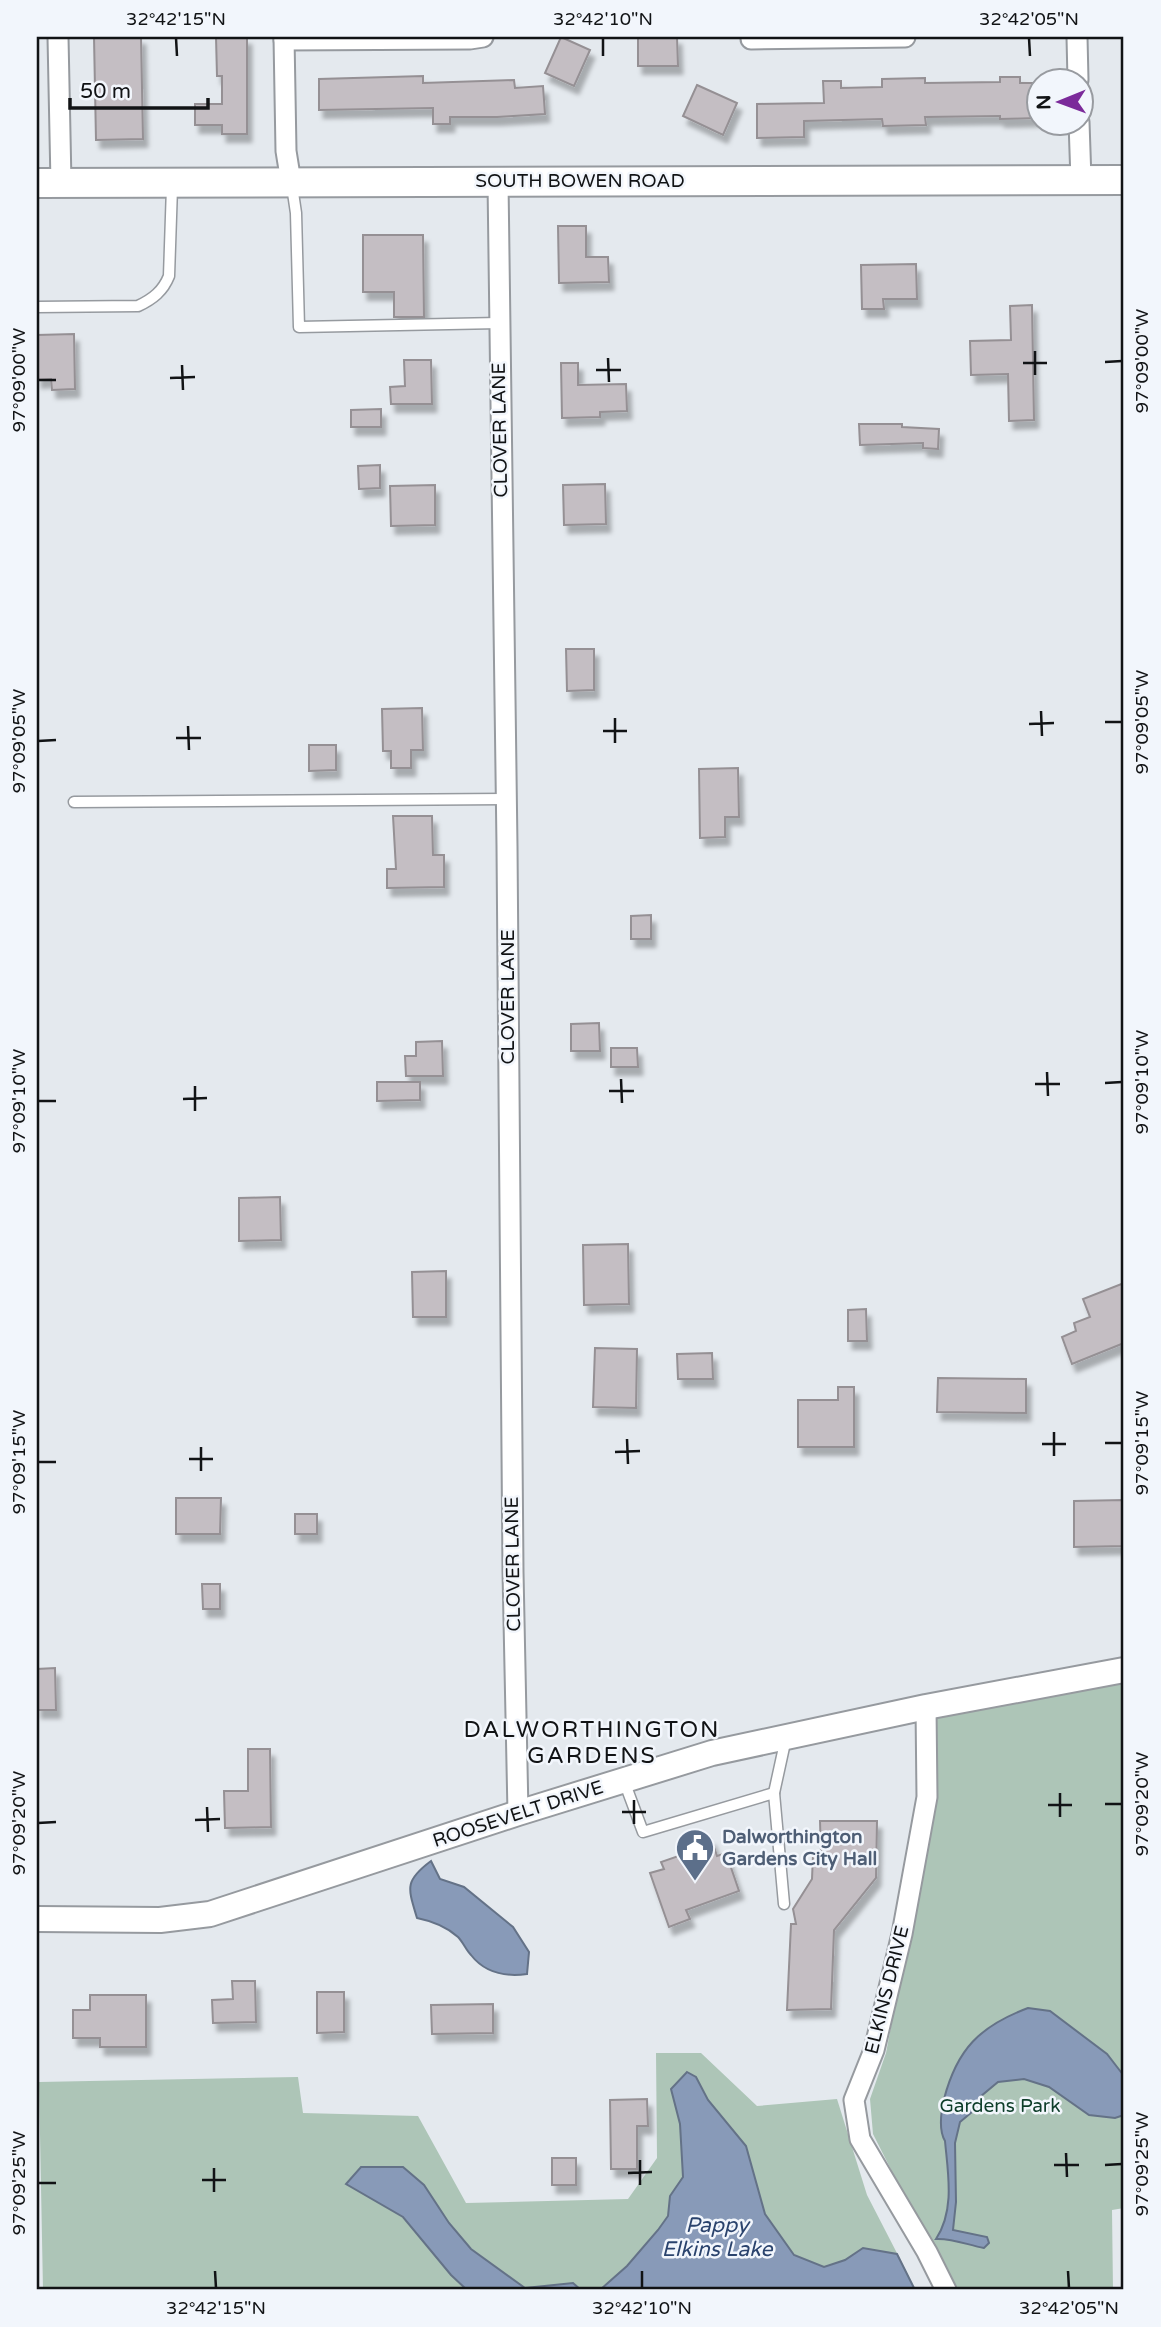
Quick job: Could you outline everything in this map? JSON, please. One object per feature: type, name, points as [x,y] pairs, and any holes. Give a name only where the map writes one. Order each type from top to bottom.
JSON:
[{"type":"main road","name":"SOUTH BOWEN ROAD","points":[[49,183],[1124,180]]},
{"type":"street","points":[[49,183],[58,37]]},
{"type":"street","points":[[291,182],[286,151],[284,38],[483,37]]},
{"type":"street","points":[[751,39],[905,37]]},
{"type":"street","points":[[1077,37],[1078,66]]},
{"type":"street","points":[[1079,136],[1081,180]]},
{"type":"street","name":"CLOVER LANE","points":[[498,182],[518,1813]]},
{"type":"street","name":"ROOSEVELT DRIVE","points":[[37,1919],[160,1920],[210,1914],[712,1752],[926,1707],[1124,1670]]},
{"type":"street","name":"ELKINS DRIVE","points":[[926,1707],[927,1797],[904,1920],[874,2050],[854,2099],[860,2139],[927,2252],[946,2290]]},
{"type":"lane","points":[[291,182],[296,213],[299,327],[499,323]]},
{"type":"lane","points":[[37,307],[138,306],[150,301],[165,287],[169,276],[172,183]]},
{"type":"lane","points":[[74,802],[506,799]]},
{"type":"lane","points":[[784,1904],[774,1793],[786,1737]]},
{"type":"lane","points":[[624,1780],[643,1832],[774,1793]]},
{"type":"green space","name":"Gardens Park","points":[[1124,1676],[1124,2208],[1112,2210],[1113,2290],[952,2290],[873,2134],[870,2099],[886,2053],[918,1885],[935,1713]]},
{"type":"green space","points":[[656,2053],[701,2053],[757,2106],[837,2099],[867,2195],[916,2290],[43,2290],[39,2082],[298,2077],[303,2113],[418,2116],[466,2203],[628,2199],[657,2158]]},
{"type":"water","points":[[431,1861],[440,1879],[464,1887],[513,1927],[529,1952],[527,1974],[511,1975],[489,1970],[469,1953],[454,1933],[417,1918],[410,1886],[416,1874]]},
{"type":"water","points":[[1028,2008],[1050,2011],[1107,2054],[1124,2076],[1124,2115],[1115,2118],[1089,2115],[1049,2087],[1024,2079],[998,2082],[980,2097],[973,2111],[960,2122],[955,2143],[956,2202],[953,2230],[987,2237],[989,2243],[984,2248],[936,2239],[946,2216],[949,2192],[941,2120],[949,2081],[973,2041],[996,2023]]},
{"type":"water","name":"Pappy Elkins Lake","points":[[687,2072],[696,2077],[708,2100],[746,2146],[765,2214],[794,2255],[824,2267],[845,2260],[863,2248],[897,2254],[915,2290],[596,2290],[601,2289],[627,2266],[668,2216],[670,2196],[683,2177],[680,2124],[671,2089]]},
{"type":"water","points":[[361,2167],[403,2167],[424,2185],[449,2223],[471,2249],[525,2288],[573,2283],[581,2290],[467,2290],[451,2275],[403,2217],[346,2184]]},
{"type":"building","points":[[94,37],[141,37],[143,139],[96,140]]},
{"type":"building","points":[[216,37],[247,37],[247,134],[222,134],[222,125],[195,125],[195,104],[222,104],[222,76],[217,76]]},
{"type":"building","points":[[561,37],[590,50],[574,86],[545,73]]},
{"type":"building","points":[[638,37],[677,37],[678,66],[638,66]]},
{"type":"building","points":[[423,76],[423,83],[514,80],[515,88],[543,86],[545,114],[450,117],[450,124],[433,124],[433,108],[319,110],[319,79]]},
{"type":"building","points":[[1000,77],[1020,77],[1020,83],[1024,83],[1024,118],[925,117],[926,125],[883,126],[882,119],[804,121],[804,137],[757,138],[757,104],[824,103],[823,81],[841,81],[841,88],[882,87],[882,79],[925,78],[925,83],[1000,82]]},
{"type":"building","points":[[697,85],[737,103],[723,135],[683,116]]},
{"type":"building","points":[[558,226],[586,226],[586,257],[608,257],[609,282],[559,283]]},
{"type":"building","points":[[363,235],[423,235],[424,317],[394,317],[394,292],[363,292]]},
{"type":"building","points":[[916,264],[917,299],[883,299],[884,309],[862,309],[861,265]]},
{"type":"building","points":[[1032,305],[1034,420],[1009,421],[1008,374],[971,375],[970,341],[1011,340],[1010,306]]},
{"type":"building","points":[[74,334],[75,389],[52,390],[51,379],[37,380],[37,335]]},
{"type":"building","points":[[404,360],[431,360],[432,404],[391,404],[390,387],[405,386]]},
{"type":"building","points":[[561,363],[578,363],[578,385],[626,384],[627,411],[600,412],[600,417],[562,418]]},
{"type":"building","points":[[381,409],[381,427],[351,427],[351,410]]},
{"type":"building","points":[[859,424],[902,424],[902,427],[939,429],[938,449],[923,448],[923,443],[860,445]]},
{"type":"building","points":[[380,465],[380,488],[359,489],[358,466]]},
{"type":"building","points":[[605,484],[606,524],[564,525],[563,485]]},
{"type":"building","points":[[435,485],[435,525],[391,526],[390,486]]},
{"type":"building","points":[[566,649],[594,649],[594,690],[567,691]]},
{"type":"building","points":[[422,708],[423,750],[411,750],[411,768],[391,768],[391,751],[383,751],[382,709]]},
{"type":"building","points":[[309,745],[336,745],[336,770],[309,771]]},
{"type":"building","points":[[738,768],[739,817],[725,817],[725,837],[700,838],[699,769]]},
{"type":"building","points":[[393,816],[432,816],[433,855],[444,855],[444,887],[387,888],[387,869],[396,869]]},
{"type":"building","points":[[651,915],[651,939],[631,939],[631,916]]},
{"type":"building","points":[[599,1023],[600,1051],[571,1051],[571,1024]]},
{"type":"building","points":[[442,1041],[443,1076],[406,1076],[405,1056],[416,1056],[416,1042]]},
{"type":"building","points":[[611,1048],[637,1048],[638,1067],[611,1067]]},
{"type":"building","points":[[377,1082],[420,1082],[420,1100],[377,1101]]},
{"type":"building","points":[[280,1197],[281,1240],[239,1241],[239,1198]]},
{"type":"building","points":[[628,1244],[629,1304],[584,1305],[583,1245]]},
{"type":"building","points":[[446,1271],[446,1317],[413,1317],[412,1272]]},
{"type":"building","points":[[1124,1283],[1124,1343],[1072,1364],[1062,1337],[1076,1331],[1074,1323],[1090,1317],[1083,1299]]},
{"type":"building","points":[[866,1309],[867,1341],[848,1341],[848,1310]]},
{"type":"building","points":[[595,1348],[637,1349],[636,1408],[593,1407]]},
{"type":"building","points":[[712,1353],[713,1379],[678,1379],[677,1354]]},
{"type":"building","points":[[938,1378],[1026,1379],[1026,1413],[937,1412]]},
{"type":"building","points":[[838,1387],[854,1387],[854,1447],[798,1447],[798,1400],[838,1400]]},
{"type":"building","points":[[176,1498],[221,1498],[220,1534],[176,1534]]},
{"type":"building","points":[[1124,1500],[1124,1546],[1074,1547],[1074,1501]]},
{"type":"building","points":[[295,1514],[317,1514],[317,1534],[295,1534]]},
{"type":"building","points":[[202,1584],[220,1584],[220,1609],[203,1609]]},
{"type":"building","points":[[55,1668],[56,1710],[37,1710],[37,1669]]},
{"type":"building","points":[[248,1749],[270,1749],[271,1827],[225,1828],[224,1791],[248,1791]]},
{"type":"building","points":[[820,1821],[877,1821],[876,1878],[834,1930],[831,2009],[787,2010],[791,1924],[796,1924],[793,1909],[812,1879],[813,1855],[821,1854]]},
{"type":"building","name":"Dalworthington Gardens City Hall","points":[[711,1838],[717,1856],[726,1853],[739,1891],[686,1910],[690,1919],[669,1927],[650,1873],[664,1869],[661,1862],[696,1850],[694,1844]]},
{"type":"building","points":[[232,1981],[255,1981],[256,2022],[213,2023],[212,2000],[233,1999]]},
{"type":"building","points":[[317,1992],[344,1992],[344,2032],[317,2033]]},
{"type":"building","points":[[90,1995],[146,1995],[146,2047],[100,2047],[100,2038],[73,2038],[73,2010],[90,2010]]},
{"type":"building","points":[[493,2004],[493,2033],[432,2034],[431,2005]]},
{"type":"building","points":[[647,2099],[648,2126],[637,2126],[637,2169],[611,2169],[610,2100]]},
{"type":"building","points":[[552,2158],[576,2158],[576,2185],[552,2185]]},
{"type":"place","name":"Dalworthington Gardens City Hall","points":[[695,1882]]},
{"type":"district","name":"DALWORTHINGTON GARDENS","points":[[592,1743]]}]
